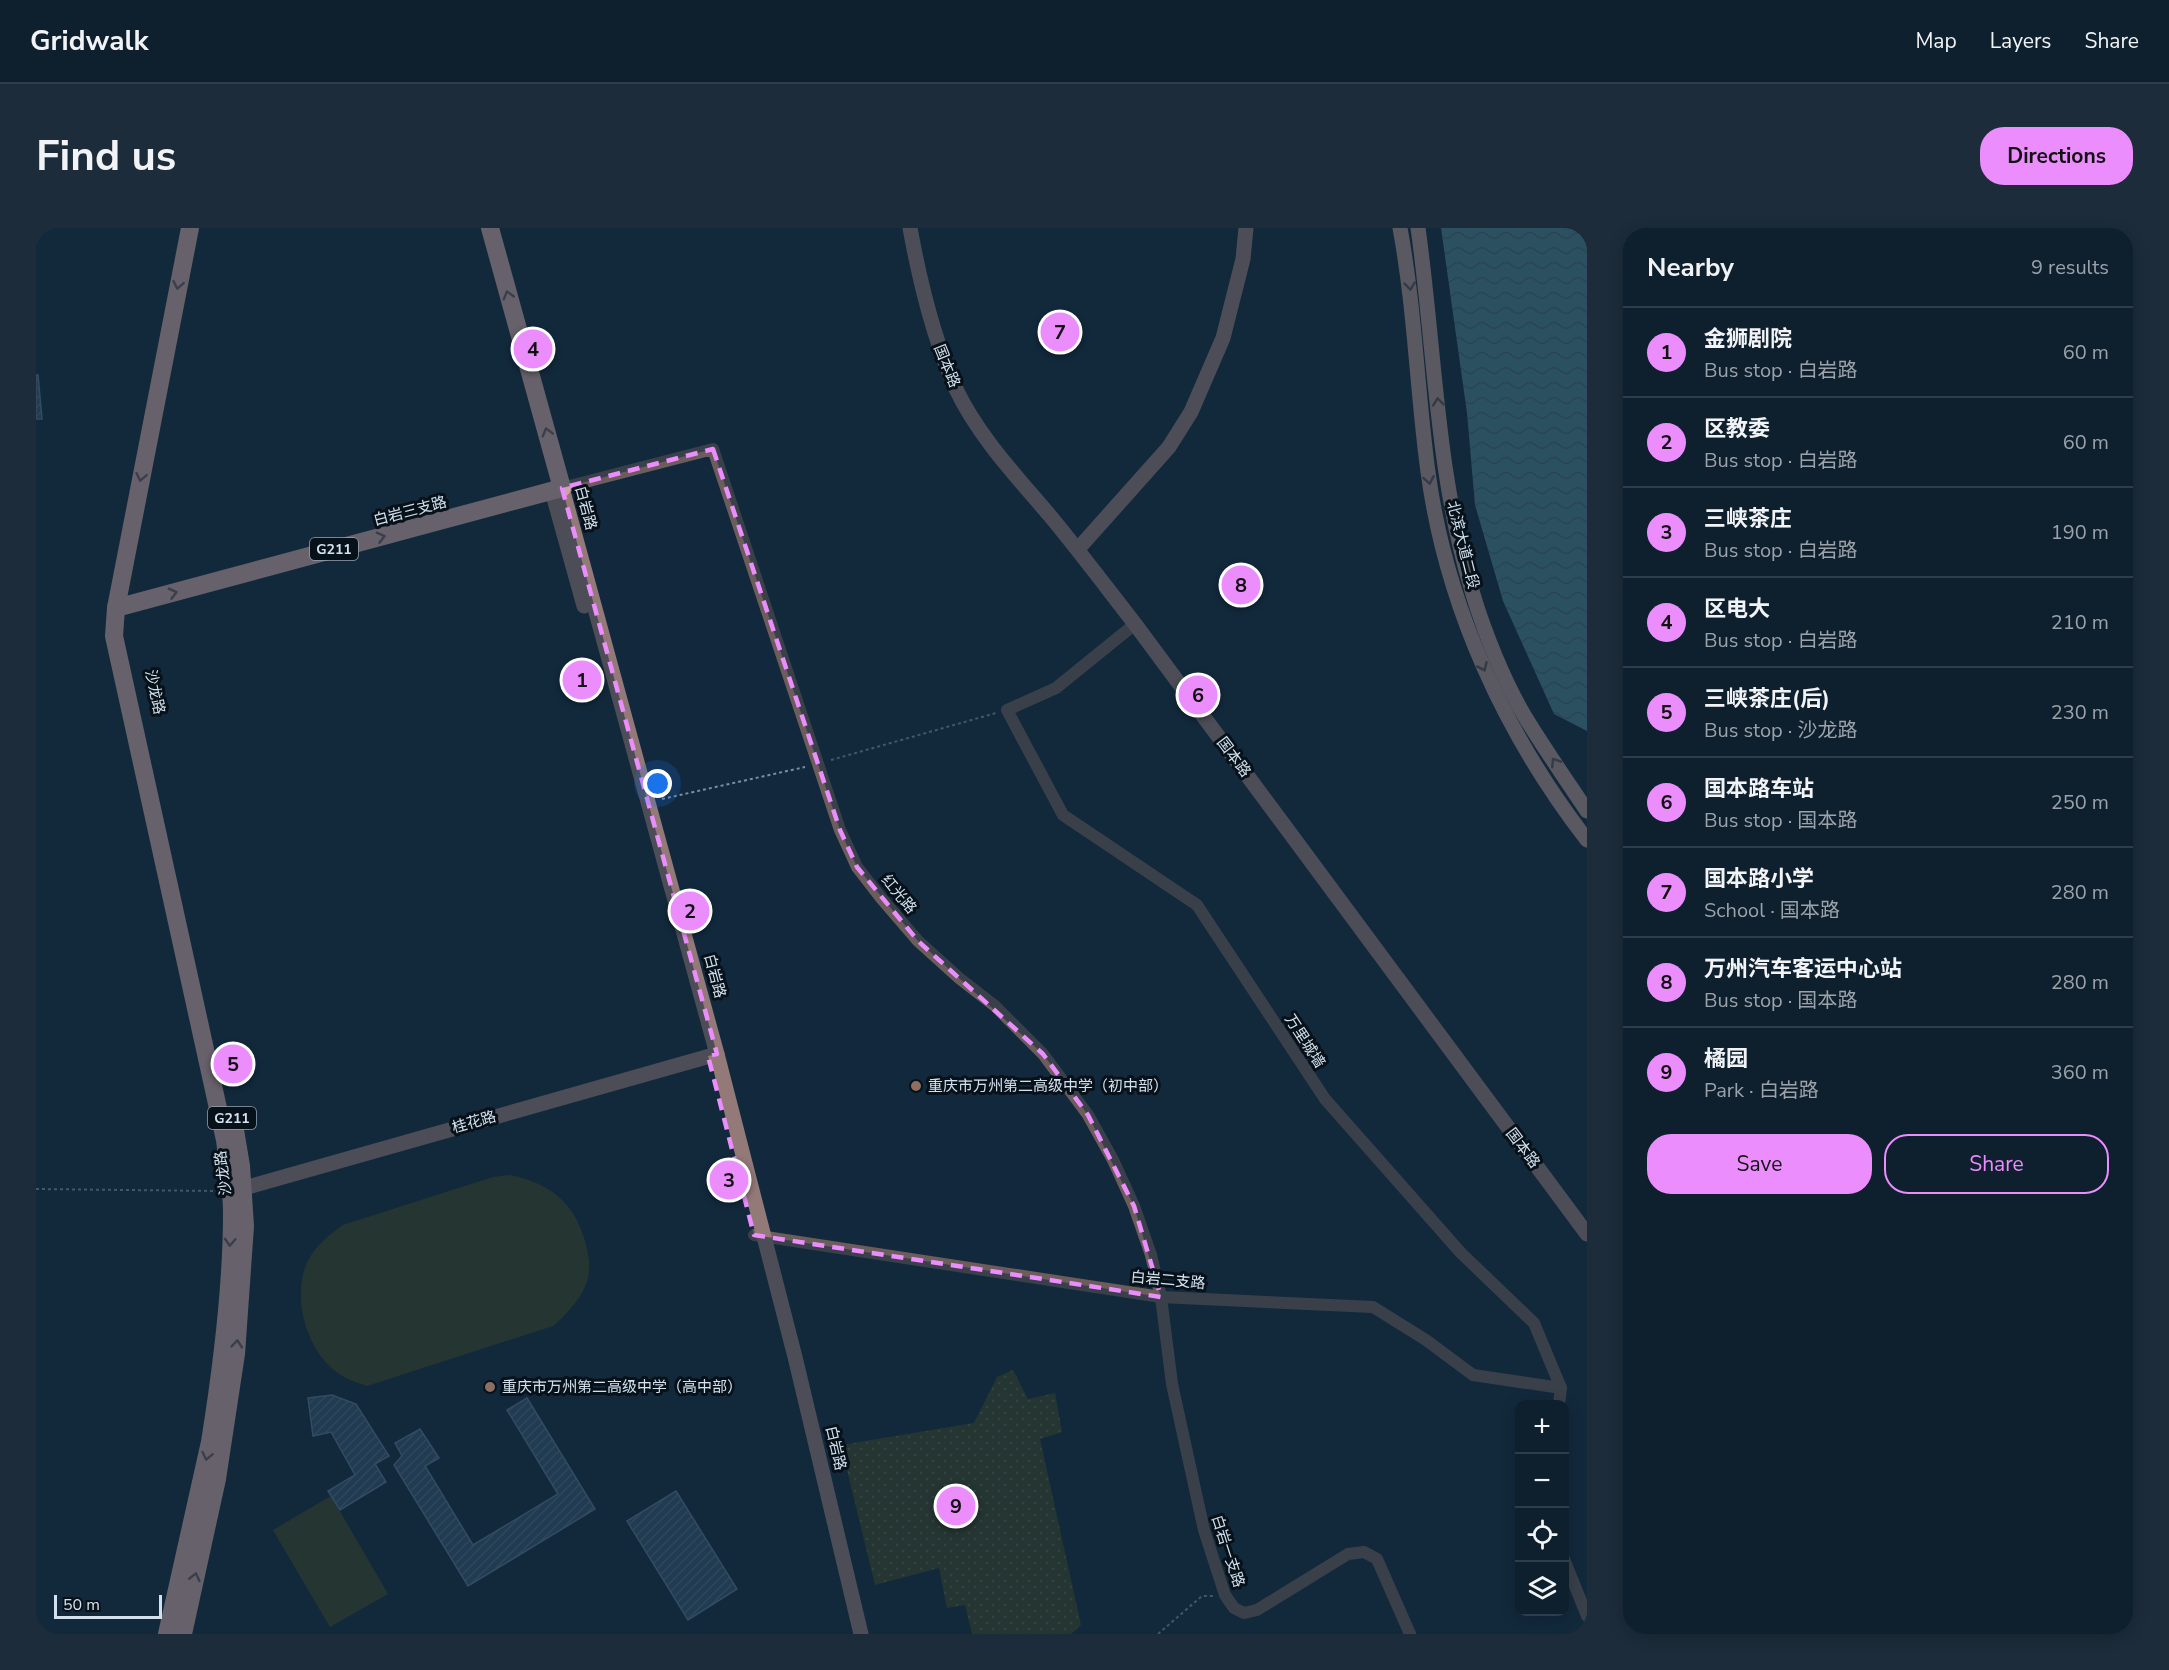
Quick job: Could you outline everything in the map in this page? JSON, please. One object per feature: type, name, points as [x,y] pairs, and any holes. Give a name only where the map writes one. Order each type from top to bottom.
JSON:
[{"type":"highway","name":"沙龙路","points":[[183,1634],[217,1479],[236,1354],[245,1226],[114,636],[116,608],[190,228]]},
{"type":"highway","name":"白岩路","points":[[490,228],[557,490]]},
{"type":"highway","name":"白岩三支路","points":[[116,608],[557,490]]},
{"type":"highway","name":"沙龙路","points":[[167,1634],[215,1411],[226,1316],[232,1214],[237,1190]]},
{"type":"main road","name":"北滨大道二段","points":[[1400,228],[1408,270],[1428,473],[1439,532],[1455,590],[1480,661],[1509,723],[1587,840]]},
{"type":"main road","name":"北滨大道二段","points":[[1418,228],[1446,477],[1455,525],[1472,592],[1496,655],[1526,718],[1587,811]]},
{"type":"street","name":"国本路","points":[[910,228],[919,279],[936,337],[957,391],[991,445],[1078,549],[1135,624],[1587,1234]]},
{"type":"street","points":[[1078,549],[1169,447],[1191,412],[1223,338],[1243,259],[1246,228]]},
{"type":"street","name":"白岩三支路","points":[[557,490],[713,449]]},
{"type":"street","name":"红光路","points":[[713,449],[840,830],[857,867],[918,941],[1017,1026],[1043,1054],[1088,1115],[1113,1160],[1134,1206],[1151,1256],[1161,1297]]},
{"type":"street","name":"白岩路","points":[[557,490],[713,1055],[759,1236],[851,1634]]},
{"type":"street","points":[[1007,710],[1056,688],[1135,624]]},
{"type":"street","name":"万里城墙","points":[[1007,710],[1063,815],[1197,905],[1325,1099],[1461,1253],[1534,1323],[1562,1388]]},
{"type":"street","name":"桂花路","points":[[237,1190],[713,1055]]},
{"type":"street","name":"白岩路","points":[[759,1236],[795,1357],[861,1634]]},
{"type":"street","name":"白岩二支路","points":[[759,1236],[1161,1297],[1373,1307],[1426,1340],[1473,1375],[1562,1388]]},
{"type":"street","name":"白岩一支路","points":[[1161,1297],[1174,1395],[1204,1530],[1225,1595],[1234,1608],[1244,1613],[1257,1610],[1348,1554],[1364,1552],[1377,1559],[1410,1634]]},
{"type":"street","points":[[1560,1400],[1562,1388]]},
{"type":"street","points":[[1565,1562],[1587,1616]]},
{"type":"path","points":[[661,800],[818,764],[1007,710]]},
{"type":"path","points":[[36,1189],[237,1190]]},
{"type":"path","points":[[1158,1634],[1202,1596],[1225,1595]]},
{"type":"highlighted area","points":[[713,449],[840,830],[857,867],[918,941],[1043,1054],[1088,1115],[1134,1206],[1161,1297],[754,1235],[708,1056],[717,1054],[562,488]]},
{"type":"shaded area","points":[[510,1175],[537,1183],[558,1196],[567,1205],[580,1227],[588,1255],[589,1273],[583,1292],[564,1316],[553,1326],[367,1386],[344,1377],[328,1365],[310,1336],[301,1302],[301,1285],[305,1268],[319,1246],[343,1225],[493,1177]]},
{"type":"shaded area","points":[[1013,1370],[1028,1399],[1055,1393],[1062,1432],[1040,1439],[1081,1625],[1071,1634],[972,1634],[965,1605],[947,1608],[939,1568],[875,1585],[841,1445],[974,1423],[997,1377]]},
{"type":"shaded area","points":[[331,1496],[388,1594],[330,1627],[273,1530]]},
{"type":"water","points":[[1441,228],[1587,228],[1587,731],[1554,714],[1503,601],[1475,505],[1467,413]]},
{"type":"building","points":[[36,375],[38,375],[42,419],[36,419]]},
{"type":"building","points":[[332,1395],[356,1404],[389,1456],[375,1464],[386,1482],[340,1510],[328,1491],[355,1475],[331,1432],[313,1436],[308,1398]]},
{"type":"building","points":[[527,1398],[595,1509],[468,1586],[394,1465],[402,1456],[395,1443],[420,1429],[439,1458],[425,1466],[473,1545],[558,1494],[507,1410]]},
{"type":"building","points":[[676,1491],[737,1589],[688,1620],[627,1521]]},
{"type":"place","name":"国本路小学","points":[[1060,332]]},
{"type":"place","name":"区电大","points":[[533,349]]},
{"type":"place","name":"万州汽车客运中心站","points":[[1241,585]]},
{"type":"place","name":"金狮剧院","points":[[582,680]]},
{"type":"place","name":"国本路车站","points":[[1198,695]]},
{"type":"place","name":"区教委","points":[[690,911]]},
{"type":"place","name":"三峡茶庄(后)","points":[[233,1064]]},
{"type":"place","name":"重庆市万州第二高级中学（初中部）","points":[[916,1086]]},
{"type":"place","name":"三峡茶庄","points":[[729,1180]]},
{"type":"place","name":"重庆市万州第二高级中学（高中部）","points":[[490,1387]]},
{"type":"place","name":"橘园","points":[[956,1506]]}]
